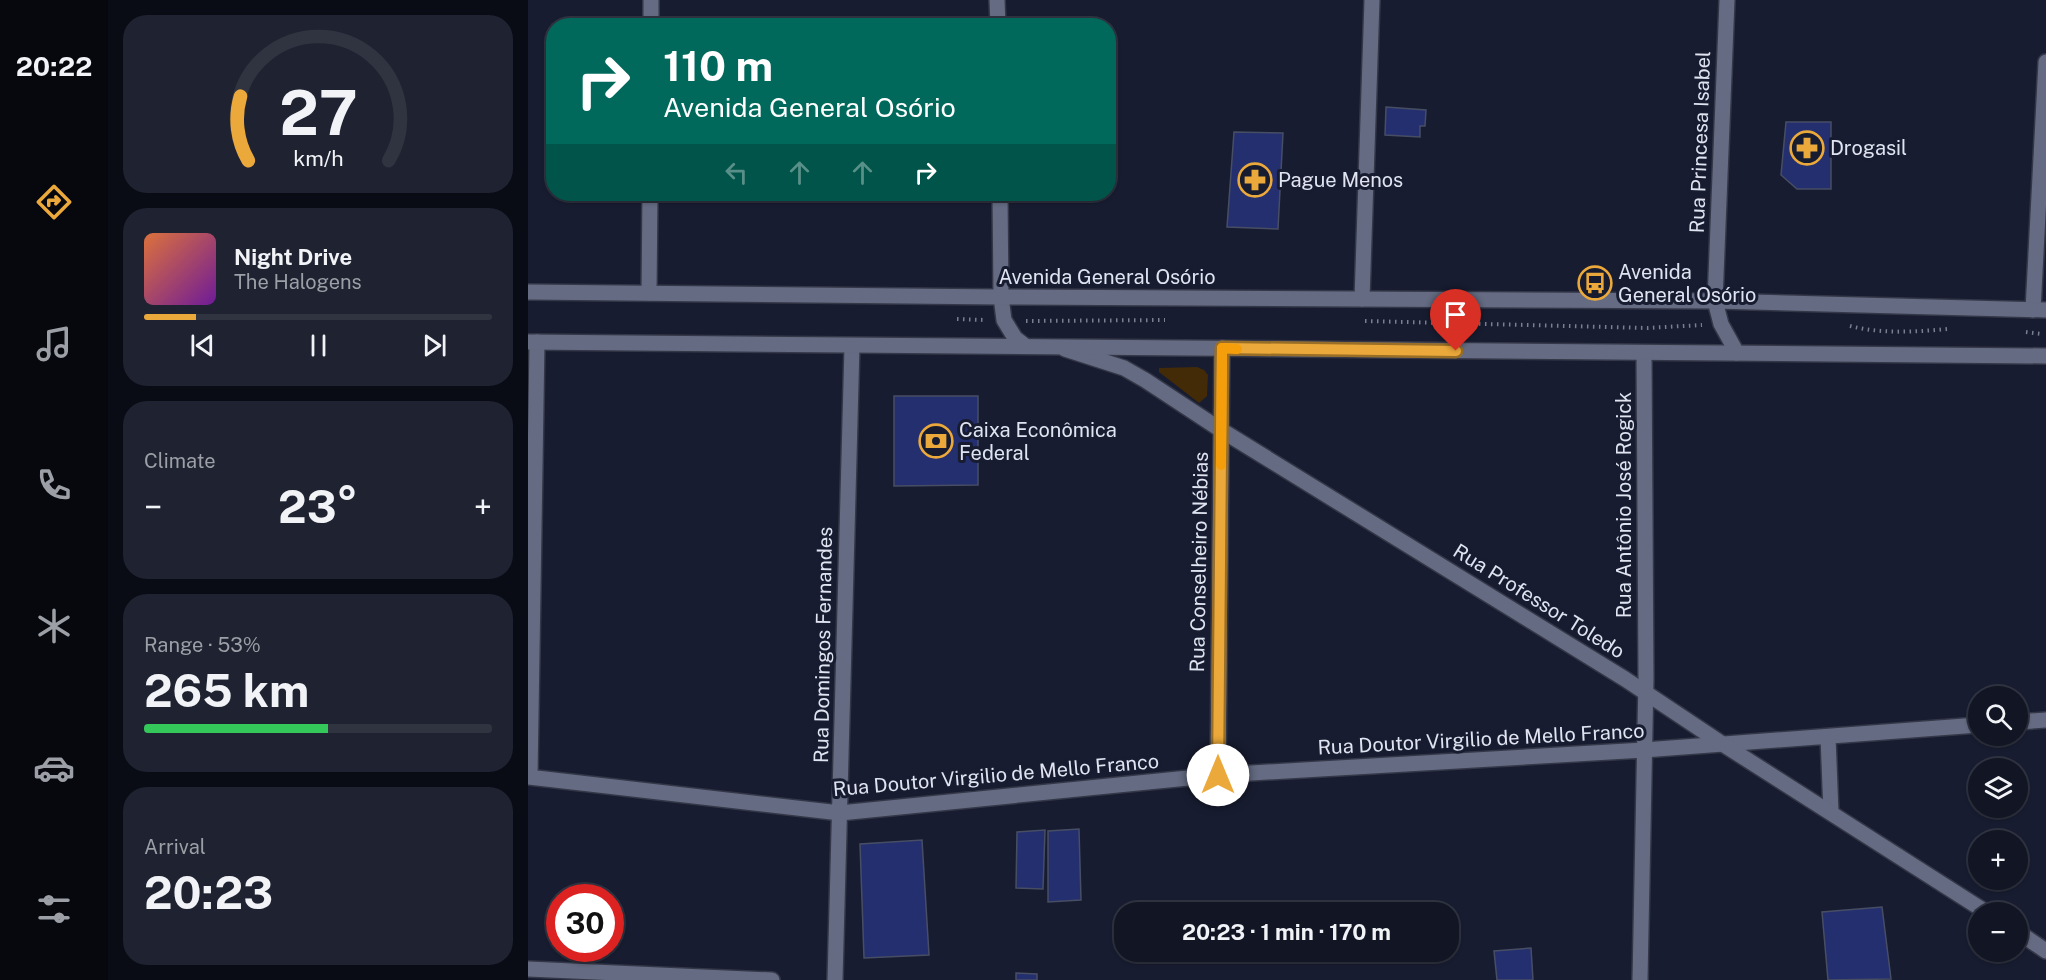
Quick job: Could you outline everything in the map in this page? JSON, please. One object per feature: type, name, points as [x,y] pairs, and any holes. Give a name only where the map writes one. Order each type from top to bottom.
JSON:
[{"type":"street","points":[[651,0],[651,18]]},
{"type":"street","points":[[998,0],[998,18]]},
{"type":"street","points":[[1362,299],[1372,0]]},
{"type":"street","name":"Rua Princesa Isabel","points":[[1727,0],[1715,301],[1721,324],[1737,352]]},
{"type":"street","points":[[2039,310],[2046,62]]},
{"type":"street","points":[[650,201],[650,293]]},
{"type":"street","points":[[1000,201],[1001,297],[1004,320],[1015,338],[1024,345]]},
{"type":"street","name":"Avenida General Osório","points":[[528,292],[1715,301],[2039,310]]},
{"type":"street","points":[[529,777],[532,342],[2046,356]]},
{"type":"street","name":"Rua Domingos Fernandes","points":[[835,980],[852,346]]},
{"type":"street","name":"Rua Professor Toledo","points":[[1059,347],[1124,368],[1646,692],[1720,743],[1970,902]]},
{"type":"street","name":"Rua Conselheiro Nébias","points":[[1218,775],[1222,348]]},
{"type":"street","name":"Rua Antônio José Rogick","points":[[1640,980],[1646,692],[1644,353]]},
{"type":"street","points":[[2028,721],[2046,720]]},
{"type":"street","name":"Rua Doutor Virgilio de Mello Franco","points":[[529,777],[840,813],[1218,775],[1644,750],[1968,726]]},
{"type":"street","points":[[1828,737],[1831,812]]},
{"type":"street","points":[[2028,938],[2046,950]]},
{"type":"street","points":[[528,969],[772,980]]},
{"type":"path","points":[[946,318],[1175,320]]},
{"type":"path","points":[[1360,321],[1647,328],[1721,324]]},
{"type":"path","points":[[1842,324],[1874,332],[1950,329]]},
{"type":"path","points":[[2015,330],[2046,334]]},
{"type":"shaded area","points":[[1197,367],[1208,375],[1207,396],[1199,403],[1159,372],[1159,368]]},
{"type":"building","points":[[1386,107],[1426,110],[1425,126],[1420,126],[1420,137],[1385,135]]},
{"type":"building","name":"Drogasil","points":[[1786,122],[1831,122],[1831,189],[1797,189],[1781,175]]},
{"type":"building","name":"Pague Menos","points":[[1234,132],[1283,133],[1278,229],[1227,227]]},
{"type":"building","name":"Caixa Econômica Federal","points":[[894,396],[978,396],[978,485],[894,486]]},
{"type":"building","points":[[1079,829],[1081,900],[1048,902],[1048,831]]},
{"type":"building","points":[[1045,830],[1043,889],[1016,888],[1017,832]]},
{"type":"building","points":[[922,840],[929,955],[864,958],[860,844]]},
{"type":"building","points":[[1882,907],[1891,979],[1828,980],[1822,912]]},
{"type":"building","points":[[1531,948],[1533,980],[1497,980],[1494,951]]},
{"type":"building","points":[[1016,973],[1037,974],[1037,980],[1016,980]]},
{"type":"slow traffic","points":[[1221,465],[1222,348],[1237,349]]},
{"type":"place","name":"Drogasil","points":[[1807,148]]},
{"type":"place","name":"Pague Menos","points":[[1255,180]]},
{"type":"place","name":"Avenida General Osório","points":[[1595,283]]},
{"type":"place","name":"Caixa Econômica Federal","points":[[936,441]]},
{"type":"route","points":[[1218,775],[1222,348],[1456,351]]}]
